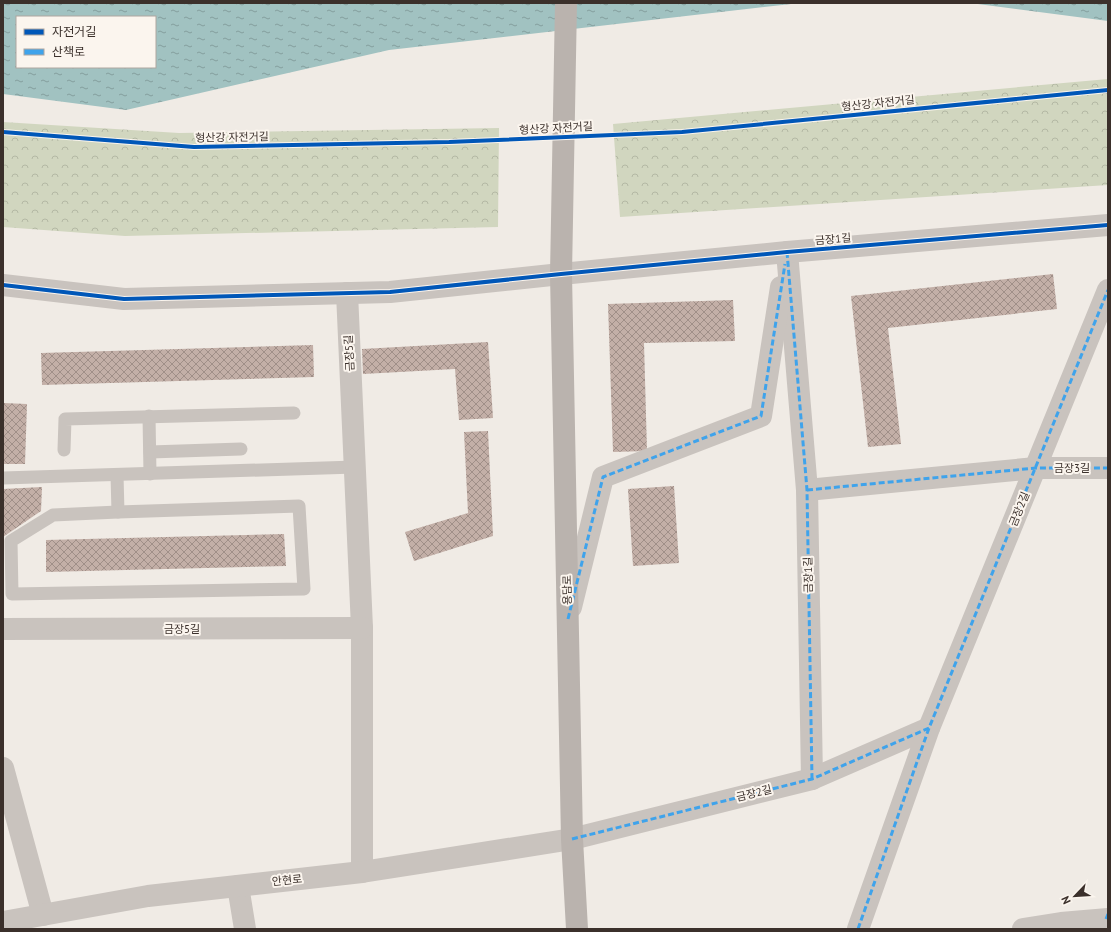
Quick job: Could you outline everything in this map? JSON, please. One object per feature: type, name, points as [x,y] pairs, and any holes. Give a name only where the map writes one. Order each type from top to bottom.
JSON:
[{"type":"main road","name":"용담로","points":[[566,3],[561,274],[572,839],[577,929]]},
{"type":"street","name":"금장1길","points":[[3,285],[124,299],[390,292],[787,252],[1108,225]]},
{"type":"street","name":"금장1길","points":[[787,252],[807,490],[812,779]]},
{"type":"street","points":[[568,619],[603,477],[761,416],[787,252]]},
{"type":"street","name":"금장2길","points":[[858,929],[929,728],[1108,290]]},
{"type":"street","name":"금장5길","points":[[347,293],[362,628],[362,872]]},
{"type":"street","name":"금장3길","points":[[807,490],[1036,468],[1108,468]]},
{"type":"street","name":"금장5길","points":[[3,629],[362,628]]},
{"type":"street","name":"금장2길","points":[[572,839],[812,779],[929,728]]},
{"type":"street","points":[[3,768],[43,915]]},
{"type":"street","name":"안현로","points":[[3,922],[148,896],[362,872],[572,839]]},
{"type":"street","points":[[238,886],[245,929]]},
{"type":"street","points":[[1023,929],[1107,917]]},
{"type":"lane","points":[[64,450],[65,419],[294,412]]},
{"type":"lane","points":[[149,416],[150,474]]},
{"type":"lane","points":[[150,452],[241,448]]},
{"type":"lane","points":[[3,478],[354,468]]},
{"type":"lane","points":[[117,475],[118,512]]},
{"type":"lane","points":[[299,506],[304,588],[12,594],[11,541],[53,515],[118,512],[299,506]]},
{"type":"green space","points":[[1108,79],[1108,185],[620,217],[613,124]]},
{"type":"green space","points":[[3,122],[179,133],[499,128],[498,227],[125,236],[3,227]]},
{"type":"water","points":[[3,3],[800,3],[389,50],[126,110],[3,94]]},
{"type":"water","points":[[970,3],[1108,3],[1108,21]]},
{"type":"building","points":[[1053,274],[1057,309],[888,328],[901,444],[868,447],[851,296]]},
{"type":"building","points":[[733,300],[735,341],[644,343],[647,451],[613,452],[608,304]]},
{"type":"building","points":[[488,342],[493,418],[459,420],[455,369],[363,374],[362,349]]},
{"type":"building","points":[[313,345],[314,377],[42,385],[41,353]]},
{"type":"building","points":[[3,403],[27,404],[25,464],[3,464]]},
{"type":"building","points":[[488,431],[493,536],[414,561],[405,532],[468,513],[464,432]]},
{"type":"building","points":[[674,486],[679,563],[633,566],[628,489]]},
{"type":"building","points":[[42,487],[41,511],[3,537],[3,489]]},
{"type":"building","points":[[284,534],[286,566],[46,572],[46,540]]},
{"type":"marked path","points":[[787,252],[807,490],[812,779]]},
{"type":"marked path","points":[[568,619],[603,477],[761,416],[785,264]]},
{"type":"marked path","points":[[858,929],[929,728],[1108,290]]},
{"type":"marked path","points":[[807,490],[1036,468],[1108,468]]},
{"type":"marked path","points":[[572,839],[812,779],[929,728]]},
{"type":"marked path","points":[[1106,919],[1108,914]]},
{"type":"cycle path","name":"형산강 자전거길","points":[[3,132],[194,147],[449,142],[682,132],[1108,90]]},
{"type":"cycle path","points":[[3,285],[124,299],[390,292],[787,252],[1108,225]]}]
